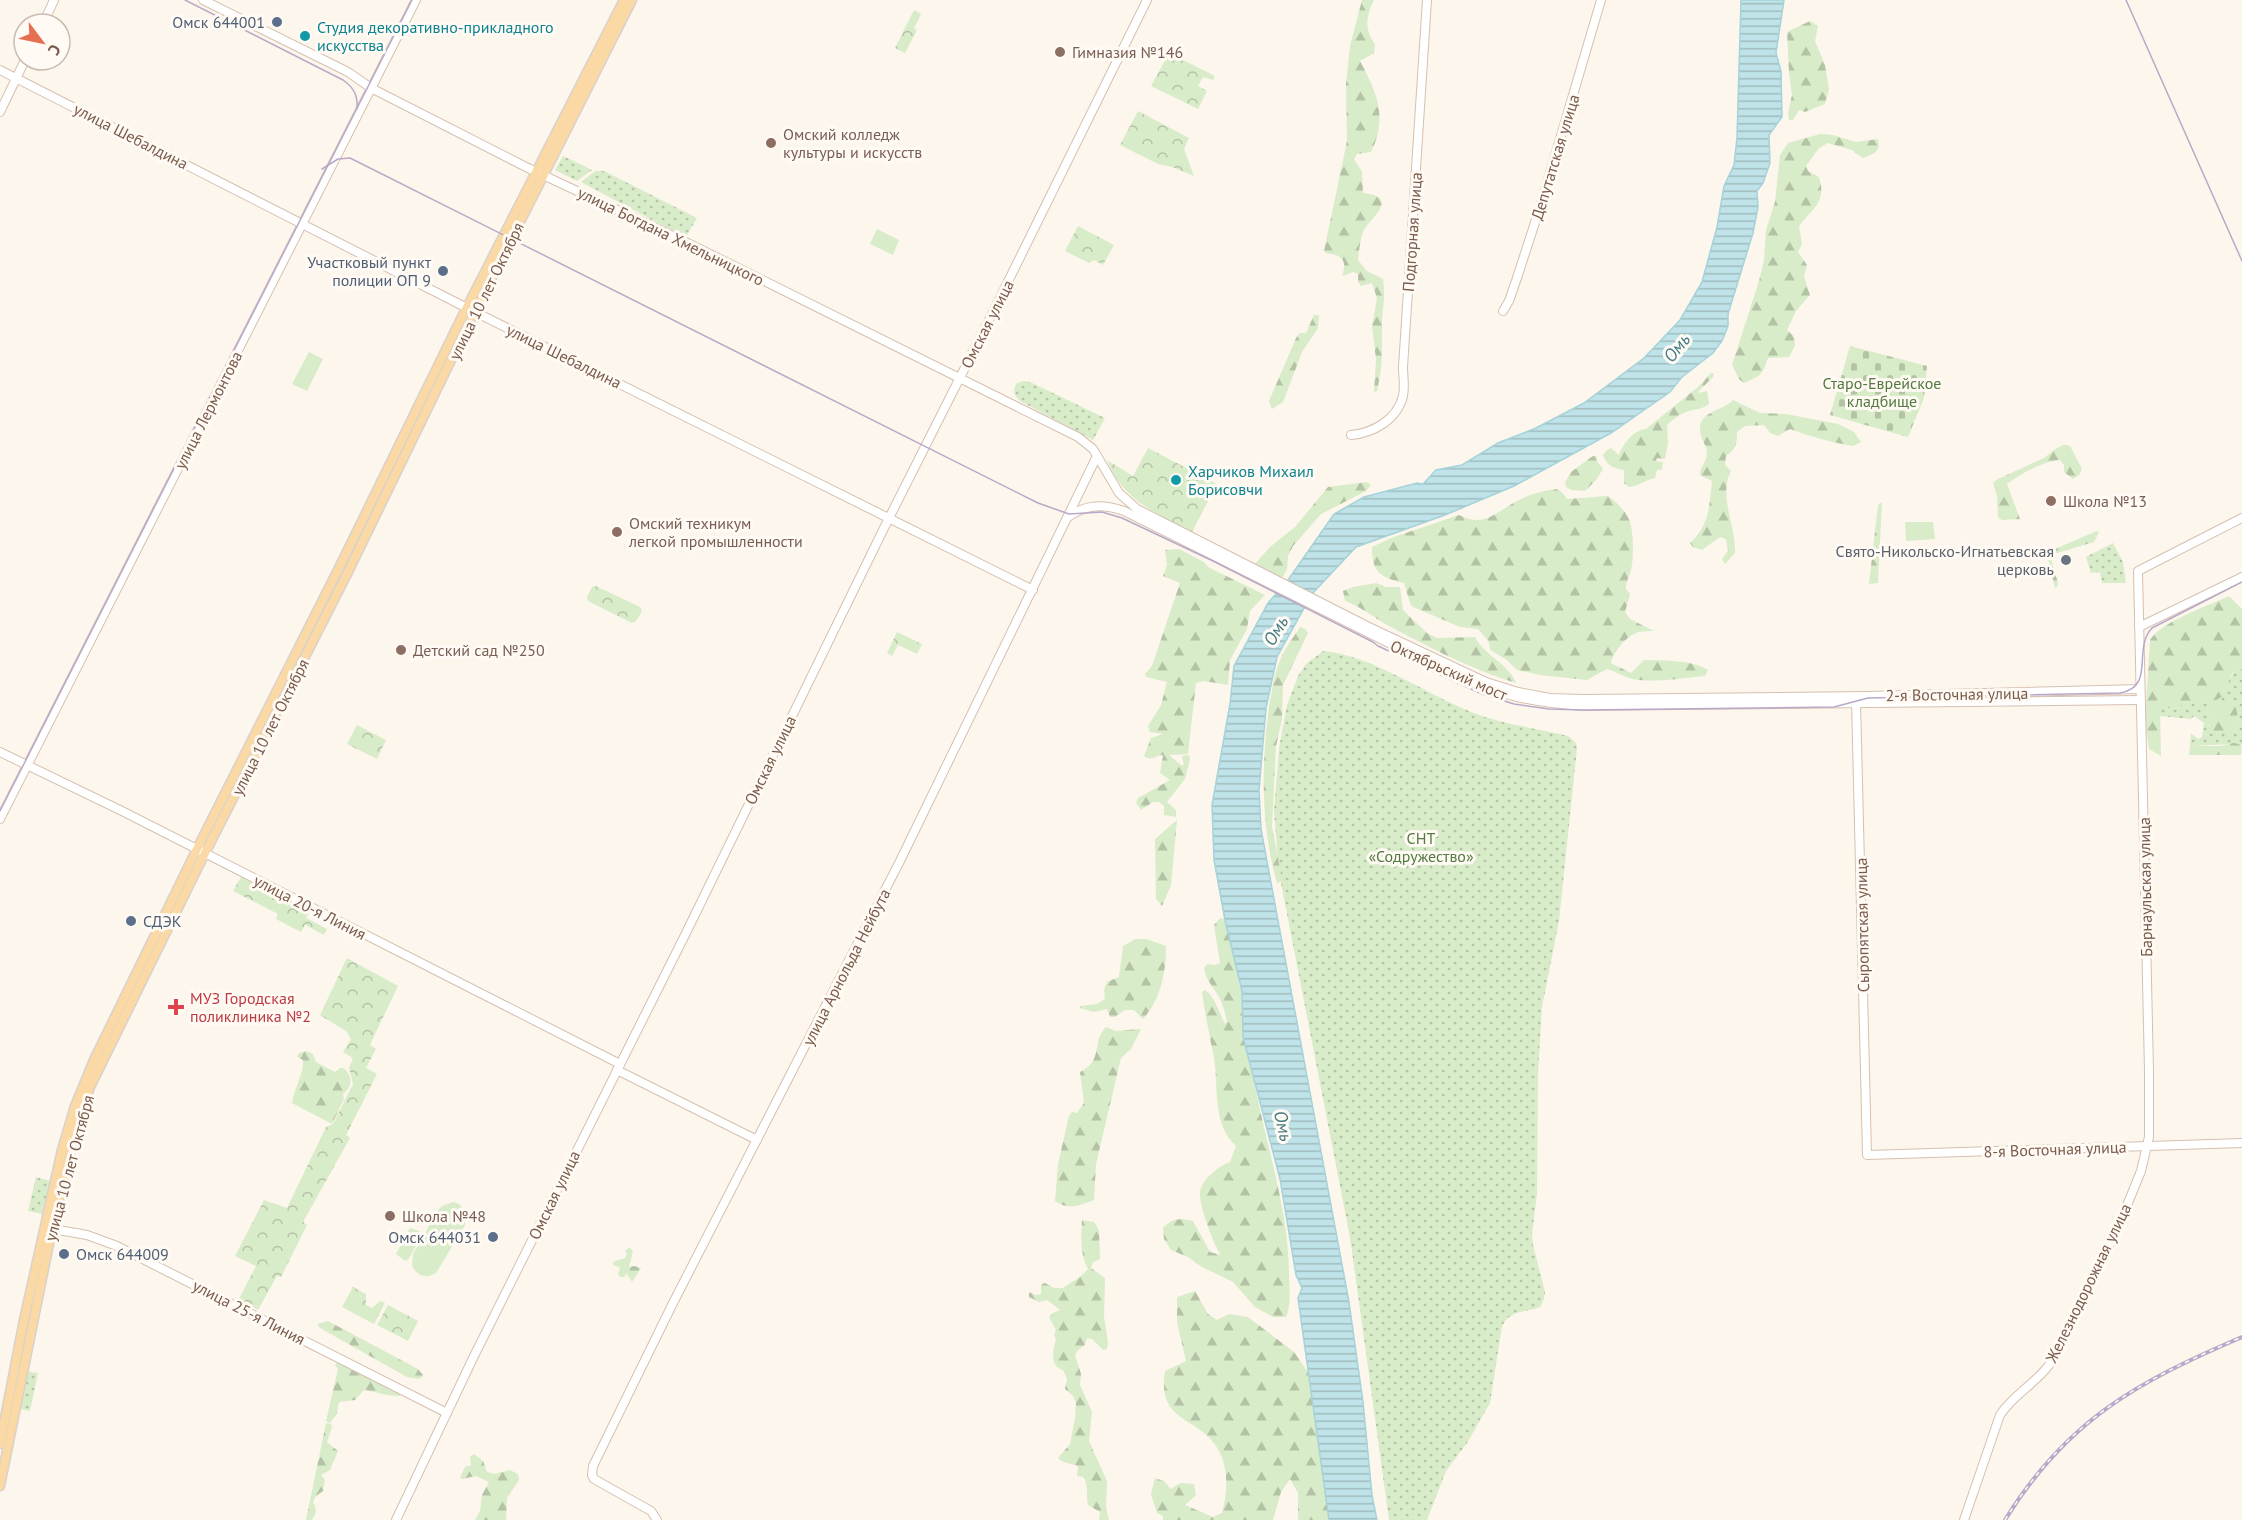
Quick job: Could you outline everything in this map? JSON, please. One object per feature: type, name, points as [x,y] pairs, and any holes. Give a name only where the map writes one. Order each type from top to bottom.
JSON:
[{"type":"main road","name":"улица Богдана Хмельницкого","points":[[203,0],[348,72],[372,88],[541,173],[1078,437],[1086,442],[1097,456],[1119,494],[1137,509],[1216,554]]},
{"type":"main road","name":"улица Лермонтова","points":[[0,819],[416,0]]},
{"type":"main road","name":"улица 10 лет Октября","points":[[541,173],[624,0]]},
{"type":"main road","name":"улица 10 лет Октября","points":[[0,1486],[65,1140],[83,1084],[201,851],[348,572],[471,310],[632,0]]},
{"type":"main road","name":"Омская улица","points":[[396,1520],[888,518],[1147,0]]},
{"type":"main road","name":"Подгорная улица","points":[[1351,435],[1371,431],[1383,424],[1394,414],[1403,394],[1427,0]]},
{"type":"main road","name":"Депутатская улица","points":[[1503,311],[1512,293],[1536,217],[1601,0]]},
{"type":"main road","name":"улица Шебалдина","points":[[0,70],[471,310],[1033,590]]},
{"type":"main road","points":[[0,112],[19,72]]},
{"type":"main road","name":"улица Арнольда Нейбута","points":[[657,1520],[651,1511],[598,1482],[592,1475],[593,1466],[876,909],[1097,456]]},
{"type":"main road","points":[[1066,518],[1084,508],[1112,506],[1216,554]]},
{"type":"main road","name":"Барнаульская улица","points":[[2148,1146],[2149,1071],[2138,571],[2242,518]]},
{"type":"main road","name":"Октябрьский мост","points":[[1216,554],[1453,675],[1484,689],[1516,699],[1584,706],[1775,699]]},
{"type":"main road","points":[[2139,627],[2242,577]]},
{"type":"main road","name":"2-я Восточная улица","points":[[1856,700],[2140,689]]},
{"type":"main road","name":"2-я Восточная улица","points":[[1775,699],[2140,700]]},
{"type":"main road","name":"Сыропятская улица","points":[[1856,700],[1867,1155]]},
{"type":"main road","name":"улица 20-я Линия","points":[[0,752],[201,851],[757,1140]]},
{"type":"main road","name":"8-я Восточная улица","points":[[1867,1155],[2242,1143]]},
{"type":"main road","name":"Железнодорожная улица","points":[[1965,1520],[1996,1425],[2006,1406],[2049,1365],[2117,1230],[2130,1200],[2148,1146]]},
{"type":"main road","name":"улица 10 лет Октября","points":[[0,1444],[48,1228]]},
{"type":"main road","name":"улица 25-я Линия","points":[[48,1228],[87,1235],[117,1246],[447,1413]]},
{"type":"green space","points":[[1362,0],[1374,0],[1367,22],[1369,33],[1375,44],[1374,53],[1360,61],[1378,105],[1379,128],[1371,152],[1357,154],[1354,159],[1362,172],[1363,193],[1375,195],[1382,204],[1363,232],[1358,260],[1367,271],[1383,279],[1384,285],[1381,365],[1377,391],[1374,392],[1376,359],[1372,326],[1377,298],[1372,283],[1361,286],[1358,282],[1358,274],[1353,272],[1342,276],[1344,262],[1342,259],[1324,251],[1347,141],[1346,84],[1350,46]]},
{"type":"green space","points":[[914,10],[921,14],[914,28],[917,30],[905,53],[895,48]]},
{"type":"green space","points":[[1810,21],[1818,26],[1815,41],[1825,65],[1829,89],[1825,104],[1805,112],[1799,110],[1793,120],[1789,120],[1788,113],[1792,95],[1787,32]]},
{"type":"green space","points":[[1169,53],[1215,76],[1213,80],[1203,77],[1198,86],[1207,91],[1198,109],[1151,86]]},
{"type":"green space","points":[[1138,111],[1189,138],[1184,149],[1194,176],[1158,164],[1120,145]]},
{"type":"green space","points":[[1820,134],[1833,135],[1856,142],[1878,139],[1879,147],[1875,153],[1863,158],[1852,150],[1828,143],[1819,148],[1806,166],[1808,171],[1819,177],[1821,186],[1820,199],[1799,226],[1802,244],[1798,252],[1807,265],[1804,277],[1810,295],[1796,311],[1787,330],[1794,336],[1795,346],[1789,357],[1768,358],[1760,374],[1744,383],[1739,379],[1732,365],[1764,260],[1766,230],[1775,202],[1780,155],[1788,143]]},
{"type":"green space","points":[[563,156],[592,170],[577,181],[555,170]]},
{"type":"green space","points":[[595,171],[604,171],[697,218],[687,235],[680,235],[581,182]]},
{"type":"green space","points":[[1078,226],[1114,245],[1103,265],[1094,260],[1089,263],[1065,251]]},
{"type":"green space","points":[[877,229],[899,240],[893,255],[870,244]]},
{"type":"green space","points":[[1314,315],[1319,315],[1318,328],[1302,352],[1283,402],[1272,409],[1269,401],[1296,338],[1300,333],[1306,333]]},
{"type":"green space","name":"Старо-Еврейское кладбище","points":[[1850,346],[1927,366],[1924,398],[1908,437],[1830,415]]},
{"type":"green space","points":[[309,352],[323,359],[307,391],[292,384]]},
{"type":"green space","points":[[1711,373],[1714,373],[1713,377],[1699,391],[1699,393],[1707,391],[1709,404],[1683,413],[1667,425],[1668,443],[1665,459],[1657,458],[1656,461],[1663,462],[1662,470],[1657,470],[1655,478],[1629,487],[1624,483],[1624,470],[1611,466],[1603,455],[1611,448],[1619,455],[1623,446],[1633,435],[1646,429],[1698,387]]},
{"type":"green space","points":[[1024,381],[1105,418],[1093,440],[1020,401],[1014,391],[1017,383]]},
{"type":"green space","points":[[1733,400],[1760,413],[1786,414],[1838,424],[1854,432],[1861,442],[1853,446],[1790,429],[1778,436],[1770,433],[1764,425],[1745,426],[1737,432],[1735,446],[1726,456],[1725,465],[1731,471],[1726,490],[1735,553],[1725,564],[1722,559],[1728,551],[1726,539],[1720,537],[1702,550],[1693,547],[1690,543],[1705,522],[1712,481],[1700,475],[1707,453],[1700,433],[1701,424],[1707,415]]},
{"type":"green space","points":[[2063,445],[2070,446],[2082,469],[2079,475],[2073,479],[2064,472],[2064,465],[2060,460],[2046,463],[2018,476],[2007,484],[2020,519],[2002,520],[1998,517],[1997,496],[1993,483],[2044,458]]},
{"type":"green space","points":[[1148,448],[1217,484],[1192,532],[1154,512],[1131,496],[1114,474],[1107,460],[1133,476]]},
{"type":"green space","points":[[1593,456],[1597,456],[1597,461],[1603,469],[1596,480],[1585,491],[1571,490],[1566,487],[1565,482],[1571,472]]},
{"type":"green space","points":[[1367,482],[1371,485],[1366,491],[1321,514],[1293,546],[1288,556],[1287,570],[1281,579],[1254,565],[1270,547],[1295,527],[1328,487]]},
{"type":"green space","points":[[1556,489],[1562,492],[1567,499],[1608,496],[1622,508],[1630,522],[1633,558],[1626,586],[1630,594],[1625,612],[1630,619],[1654,631],[1639,632],[1625,640],[1611,663],[1631,673],[1644,660],[1685,662],[1708,670],[1705,676],[1637,680],[1607,669],[1587,680],[1517,670],[1507,660],[1490,650],[1489,642],[1478,629],[1460,627],[1411,606],[1404,583],[1383,576],[1376,568],[1372,547],[1391,538],[1459,515],[1468,519],[1482,520],[1524,497]]},
{"type":"green space","points":[[1882,502],[1878,583],[1869,584],[1878,505]]},
{"type":"green space","points":[[1905,522],[1933,522],[1935,539],[1906,541]]},
{"type":"green space","points":[[2099,532],[2094,542],[2054,554],[2051,559],[2058,583],[2055,588],[2048,558],[2057,548]]},
{"type":"green space","points":[[2113,543],[2123,562],[2126,583],[2102,583],[2100,572],[2091,573],[2086,557]]},
{"type":"green space","points":[[1179,549],[1204,562],[1208,567],[1265,595],[1250,611],[1247,629],[1230,660],[1228,685],[1204,681],[1196,683],[1188,754],[1169,755],[1181,765],[1184,765],[1182,756],[1189,755],[1190,759],[1185,779],[1167,802],[1176,810],[1176,817],[1164,815],[1164,806],[1159,802],[1153,802],[1141,810],[1136,803],[1138,798],[1170,780],[1160,773],[1163,755],[1151,758],[1144,756],[1151,738],[1163,734],[1150,732],[1148,726],[1161,705],[1167,682],[1146,677],[1145,674],[1152,666],[1180,583],[1163,576],[1167,565],[1165,550]]},
{"type":"green space","points":[[1376,583],[1386,587],[1400,587],[1403,610],[1427,633],[1437,638],[1475,637],[1485,650],[1508,670],[1516,683],[1484,672],[1436,650],[1345,601],[1343,591]]},
{"type":"green space","points":[[596,586],[640,607],[642,611],[636,621],[632,623],[588,601],[587,597],[592,587]]},
{"type":"green space","points":[[2229,596],[2242,609],[2242,669],[2231,675],[2226,691],[2215,700],[2205,703],[2190,701],[2174,709],[2160,707],[2161,756],[2149,749],[2145,722],[2150,640],[2175,620]]},
{"type":"green space","points":[[1300,627],[1308,633],[1283,685],[1282,719],[1276,746],[1272,826],[1282,880],[1277,884],[1265,819],[1266,729],[1277,670],[1285,650]]},
{"type":"green space","points":[[897,632],[922,644],[917,654],[898,645],[892,656],[887,653]]},
{"type":"green space","name":"СНТ «Содружество»","points":[[1323,651],[1359,659],[1481,715],[1505,723],[1568,736],[1576,743],[1577,748],[1559,921],[1542,1007],[1538,1072],[1537,1193],[1532,1234],[1545,1292],[1544,1299],[1540,1307],[1514,1314],[1502,1326],[1490,1403],[1467,1443],[1446,1471],[1427,1520],[1389,1520],[1350,1237],[1279,873],[1274,811],[1279,748],[1287,705],[1298,676],[1306,664]]},
{"type":"green space","points":[[2242,669],[2242,745],[2190,746],[2191,733],[2198,739],[2202,737],[2204,723],[2194,716],[2191,719],[2160,716],[2160,707],[2174,709],[2190,701],[2203,703],[2226,683],[2235,671]],"holes":[[[2221,702],[2235,703],[2239,722],[2209,729],[2211,715]]]},
{"type":"green space","points":[[2226,700],[2235,703],[2239,722],[2233,731],[2211,732],[2209,729],[2211,715],[2207,708]]},
{"type":"green space","points":[[357,725],[386,740],[377,759],[347,744]]},
{"type":"green space","points":[[2234,743],[2242,745],[2241,755],[2189,755],[2190,746],[2220,746]]},
{"type":"green space","points":[[1177,820],[1171,885],[1162,906],[1156,899],[1155,839]]},
{"type":"green space","points":[[241,877],[310,912],[306,918],[327,929],[324,935],[305,925],[301,932],[276,919],[278,914],[233,891]]},
{"type":"green space","points":[[1223,918],[1231,934],[1240,968],[1250,1056],[1284,1218],[1290,1290],[1286,1317],[1273,1317],[1255,1307],[1233,1282],[1171,1250],[1164,1239],[1163,1228],[1170,1222],[1180,1219],[1193,1221],[1210,1252],[1221,1255],[1207,1224],[1201,1205],[1200,1192],[1204,1182],[1212,1174],[1230,1162],[1236,1146],[1222,1126],[1219,1114],[1215,1065],[1202,993],[1204,990],[1209,993],[1225,1024],[1227,1021],[1222,1003],[1208,980],[1204,968],[1207,964],[1220,963],[1214,925]]},
{"type":"green space","points":[[1136,939],[1146,939],[1166,946],[1161,985],[1154,1003],[1143,1019],[1134,1010],[1125,1010],[1115,1017],[1110,1017],[1107,1009],[1094,1012],[1080,1008],[1080,1006],[1097,1004],[1105,999],[1104,990],[1107,982],[1119,977],[1123,946]]},
{"type":"green space","points":[[347,958],[398,986],[370,1045],[376,1049],[366,1068],[377,1074],[346,1135],[350,1138],[303,1222],[307,1225],[281,1277],[277,1276],[258,1310],[239,1299],[256,1266],[235,1256],[264,1200],[287,1208],[326,1127],[333,1124],[353,1084],[349,1068],[353,1058],[343,1052],[351,1039],[346,1031],[320,1015]]},
{"type":"green space","points":[[1106,1027],[1115,1031],[1141,1029],[1131,1049],[1121,1058],[1096,1164],[1094,1200],[1084,1204],[1065,1206],[1055,1201],[1058,1164],[1069,1116],[1072,1112],[1077,1113],[1084,1103],[1080,1072],[1087,1068],[1095,1057],[1099,1039]]},
{"type":"green space","points":[[306,1051],[313,1054],[316,1062],[335,1072],[343,1068],[349,1074],[349,1088],[343,1094],[344,1099],[332,1124],[292,1103],[303,1065],[303,1060],[297,1057],[299,1053]]},
{"type":"green space","points":[[36,1177],[50,1181],[42,1214],[28,1211]]},
{"type":"green space","points":[[453,1202],[459,1204],[466,1214],[465,1225],[436,1273],[429,1276],[419,1274],[412,1266],[413,1254],[438,1210]]},
{"type":"green space","points":[[1082,1220],[1094,1222],[1099,1230],[1100,1259],[1093,1262],[1091,1268],[1105,1278],[1104,1317],[1108,1342],[1107,1349],[1103,1350],[1092,1339],[1087,1338],[1085,1345],[1075,1355],[1081,1374],[1080,1385],[1092,1412],[1089,1441],[1107,1481],[1106,1507],[1109,1520],[1099,1520],[1100,1512],[1088,1505],[1086,1483],[1083,1477],[1077,1476],[1078,1466],[1058,1458],[1070,1444],[1076,1403],[1073,1396],[1065,1389],[1067,1379],[1053,1357],[1056,1330],[1049,1317],[1060,1310],[1047,1300],[1039,1302],[1029,1297],[1029,1292],[1036,1295],[1041,1294],[1041,1284],[1063,1288],[1088,1269],[1082,1251]]},
{"type":"green space","points":[[410,1228],[421,1232],[422,1235],[408,1260],[405,1261],[396,1254]]},
{"type":"green space","points":[[629,1247],[633,1251],[629,1267],[641,1268],[632,1282],[626,1273],[625,1277],[620,1277],[618,1274],[620,1268],[612,1264],[625,1258],[627,1254],[625,1251]]},
{"type":"green space","points":[[353,1287],[366,1294],[366,1305],[372,1308],[380,1301],[385,1303],[374,1324],[342,1307]]},
{"type":"green space","points":[[1195,1291],[1208,1314],[1217,1320],[1229,1314],[1248,1317],[1294,1352],[1317,1385],[1332,1520],[1298,1520],[1298,1493],[1290,1479],[1281,1492],[1273,1520],[1163,1520],[1163,1516],[1157,1513],[1151,1494],[1155,1478],[1164,1481],[1171,1489],[1180,1483],[1194,1484],[1196,1495],[1185,1505],[1213,1517],[1222,1513],[1224,1505],[1226,1478],[1220,1453],[1207,1436],[1172,1409],[1164,1388],[1165,1371],[1186,1361],[1177,1322],[1177,1297]]},
{"type":"green space","points":[[388,1305],[418,1321],[408,1341],[377,1325]]},
{"type":"green space","points":[[328,1321],[418,1369],[422,1377],[419,1379],[407,1377],[320,1328],[317,1324]]},
{"type":"green space","points":[[339,1361],[401,1392],[400,1396],[364,1390],[355,1400],[339,1402],[337,1413],[330,1423],[326,1421],[338,1369],[335,1365]]},
{"type":"green space","points":[[26,1371],[38,1373],[30,1411],[19,1409]]},
{"type":"green space","points":[[326,1423],[331,1424],[332,1427],[327,1442],[338,1451],[330,1470],[321,1475],[325,1480],[323,1491],[316,1496],[313,1502],[316,1509],[315,1515],[312,1520],[306,1520]]},
{"type":"green space","points":[[474,1454],[483,1461],[487,1472],[494,1474],[510,1470],[518,1474],[519,1480],[507,1498],[506,1520],[475,1520],[480,1511],[482,1495],[489,1482],[476,1476],[460,1478],[465,1467],[471,1465],[470,1457]]},
{"type":"water","name":"Омь","points":[[1741,0],[1784,0],[1776,53],[1781,71],[1782,117],[1769,135],[1770,163],[1763,183],[1757,191],[1758,207],[1753,233],[1722,341],[1713,353],[1682,377],[1670,392],[1611,433],[1514,486],[1445,515],[1356,547],[1312,594],[1277,657],[1266,708],[1259,790],[1261,829],[1349,1302],[1377,1520],[1329,1520],[1298,1298],[1302,1288],[1296,1275],[1280,1179],[1243,1037],[1242,991],[1214,860],[1212,805],[1230,704],[1234,666],[1268,603],[1288,580],[1334,514],[1364,497],[1417,483],[1423,484],[1436,470],[1462,465],[1498,443],[1536,428],[1584,403],[1644,358],[1680,320],[1702,282],[1717,227],[1724,186],[1734,165],[1737,138]]},
{"type":"tram line","points":[[185,0],[343,80],[354,92],[357,109]]},
{"type":"tram line","points":[[0,811],[412,0]]},
{"type":"tram line","points":[[2126,0],[2242,261]]},
{"type":"tram line","points":[[322,169],[338,159],[350,158],[1038,503],[1069,514],[1102,512],[1122,518],[1213,561],[1378,646],[1482,694],[1514,704],[1549,709],[1583,710],[1834,707],[1868,698],[2120,693],[2131,689],[2141,675],[2146,637],[2152,628],[2242,582]]},
{"type":"railway","points":[[2005,1520],[2053,1456],[2107,1408],[2137,1388],[2169,1371],[2242,1337]]},
{"type":"place","name":"Омск 644001","points":[[277,22]]},
{"type":"place","name":"Студия декоративно-прикладного искусства","points":[[305,36]]},
{"type":"place","name":"Гимназия №146","points":[[1060,52]]},
{"type":"place","name":"Омский колледж культуры и искусств","points":[[771,143]]},
{"type":"place","name":"Участковый пункт полиции ОП 9","points":[[443,271]]},
{"type":"place","name":"Харчиков Михаил Борисовчи","points":[[1176,480]]},
{"type":"place","name":"Школа №13","points":[[2051,501]]},
{"type":"place","name":"Омский техникум легкой промышленности","points":[[617,532]]},
{"type":"place","name":"Свято-Никольско-Игнатьевская церковь","points":[[2066,560]]},
{"type":"place","name":"Детский сад №250","points":[[401,650]]},
{"type":"place","name":"СДЭК","points":[[131,921]]},
{"type":"place","name":"МУЗ Городская поликлиника №2","points":[[176,1007]]},
{"type":"place","name":"Школа №48","points":[[390,1216]]},
{"type":"place","name":"Омск 644031","points":[[493,1237]]},
{"type":"place","name":"Омск 644009","points":[[64,1254]]}]
